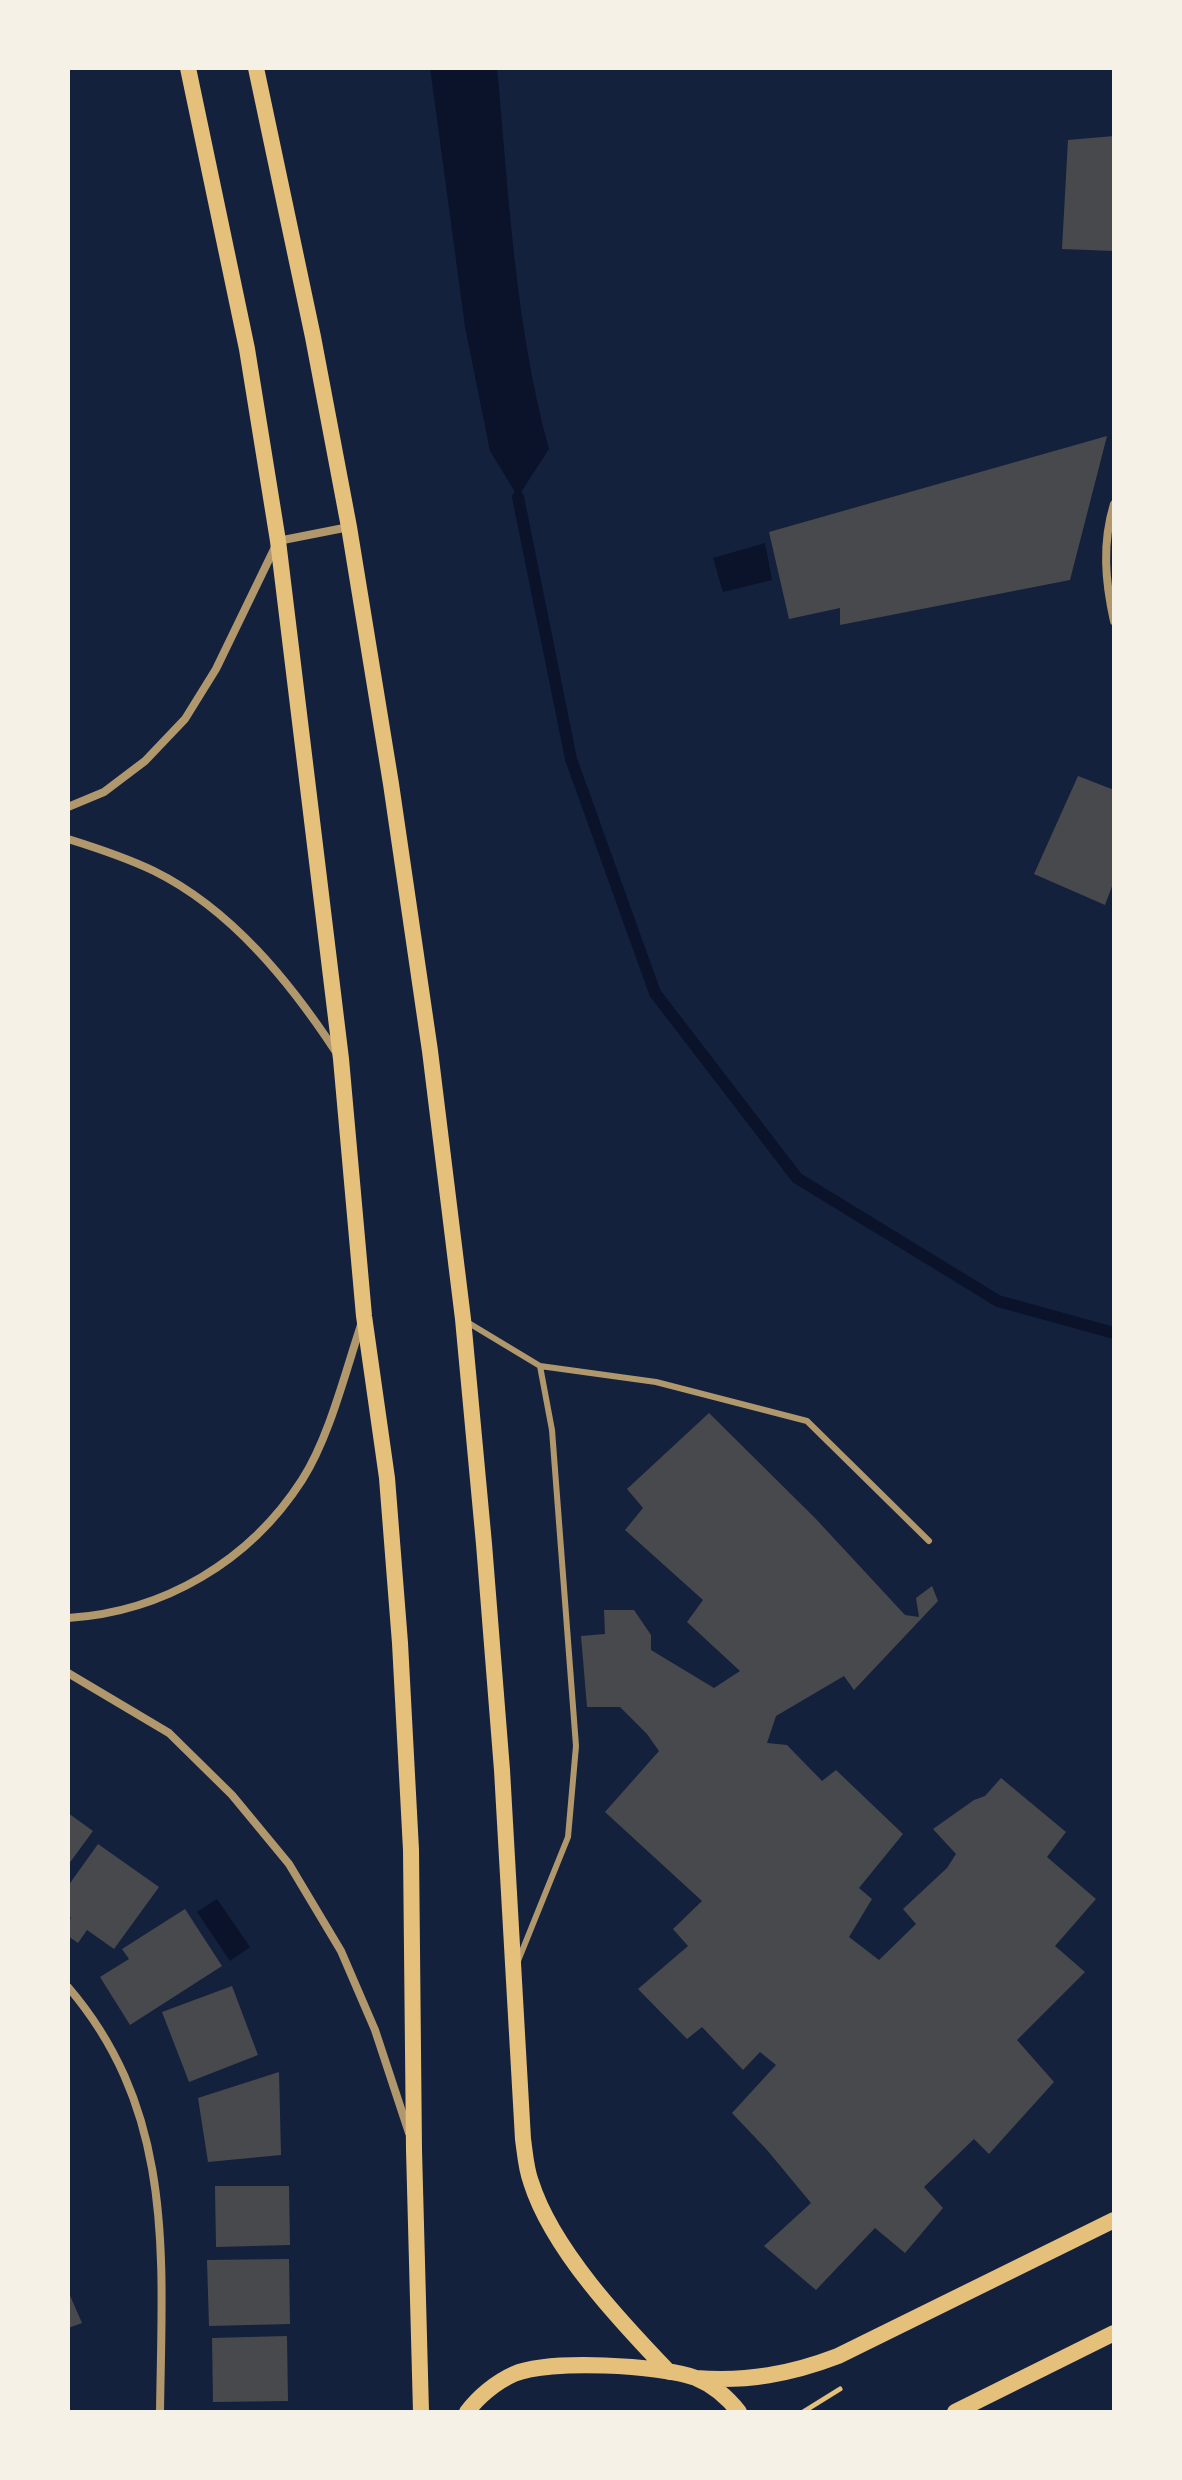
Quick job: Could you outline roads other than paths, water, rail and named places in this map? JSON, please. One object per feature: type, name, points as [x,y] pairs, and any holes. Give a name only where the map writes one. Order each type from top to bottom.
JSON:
[{"type":"main road","points":[[188,68],[247,349],[278,541],[341,1059],[364,1316],[387,1478],[411,1850],[421,2412]]},
{"type":"main road","points":[[256,68],[313,337],[349,527],[426,1019],[463,1319],[502,1770],[523,2139],[531,2182],[556,2231],[594,2289],[669,2372]]},
{"type":"main road","points":[[467,2412],[500,2382],[527,2370],[562,2366],[669,2372],[696,2378],[752,2379],[807,2368],[838,2356],[1114,2220]]},
{"type":"main road","points":[[955,2412],[1114,2333]]},
{"type":"main road","points":[[696,2378],[721,2393],[739,2412]]},
{"type":"street","points":[[1114,504],[1107,529],[1106,576],[1114,621]]},
{"type":"street","points":[[68,807],[104,792],[145,761],[185,719],[216,669],[278,541],[349,527]]},
{"type":"street","points":[[68,839],[156,872],[205,904],[246,940],[289,987],[341,1059]]},
{"type":"street","points":[[68,1618],[96,1617],[161,1600],[212,1572],[261,1532],[303,1479],[328,1424],[364,1316]]},
{"type":"street","points":[[68,1673],[169,1733],[232,1795],[289,1864],[341,1951],[375,2030],[414,2150]]},
{"type":"street","points":[[68,1987],[88,2011],[121,2067],[144,2124],[156,2183],[162,2264],[160,2412]]},
{"type":"lane","points":[[463,1319],[540,1366],[656,1382],[807,1421],[929,1541]]},
{"type":"lane","points":[[512,1975],[568,1837],[576,1746],[552,1430],[540,1366]]},
{"type":"water","points":[[430,68],[497,68],[521,307],[537,402],[549,449],[518,497],[490,451],[465,327]]},
{"type":"water","points":[[765,543],[772,580],[723,592],[713,558]]},
{"type":"water","points":[[217,1899],[250,1947],[230,1961],[197,1912]]},
{"type":"waterway","points":[[518,497],[571,759],[655,993],[797,1178],[998,1301],[1114,1333]]}]
